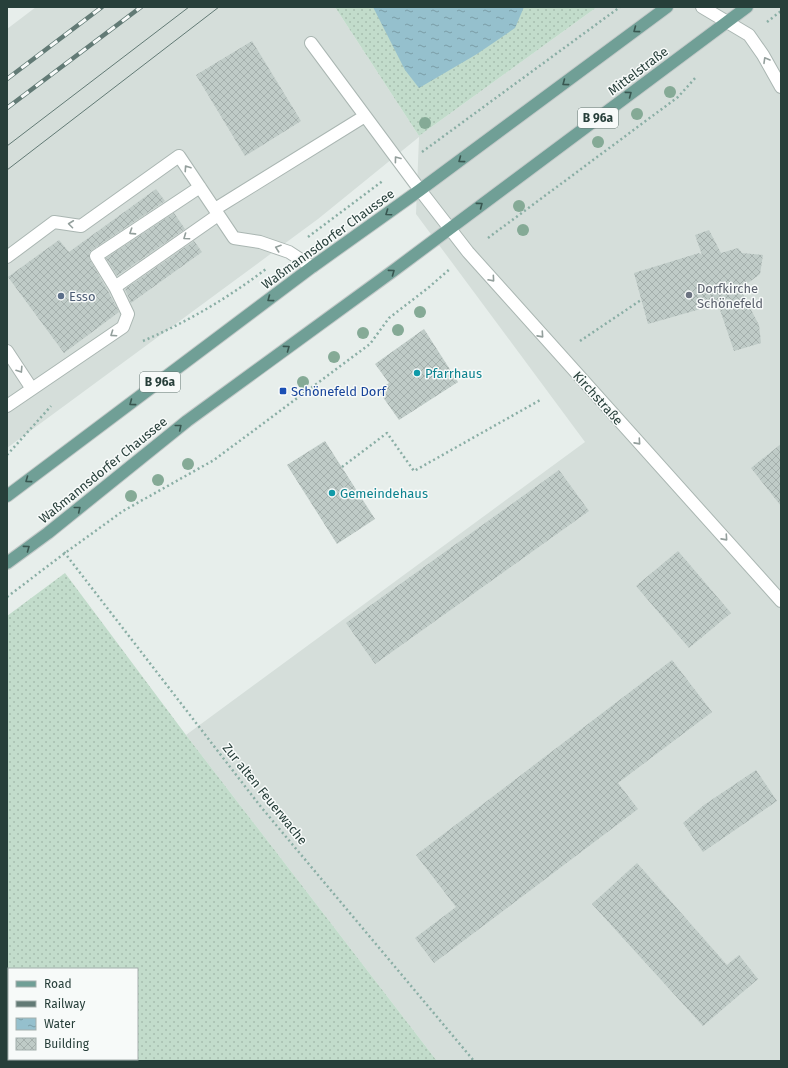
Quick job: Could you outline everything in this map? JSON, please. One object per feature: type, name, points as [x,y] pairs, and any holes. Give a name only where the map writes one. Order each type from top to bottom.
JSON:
[{"type":"main road","name":"Waßmannsdorfer Chaussee","points":[[7,496],[312,267],[420,190],[667,7]]},
{"type":"main road","name":"Mittelstraße","points":[[449,228],[747,7]]},
{"type":"main road","name":"Waßmannsdorfer Chaussee","points":[[7,563],[48,534],[187,421],[393,271],[449,228]]},
{"type":"street","points":[[702,7],[749,35],[763,54],[781,87]]},
{"type":"street","name":"Kirchstraße","points":[[311,43],[468,252],[781,601]]},
{"type":"street","points":[[115,287],[216,212],[365,116]]},
{"type":"street","points":[[7,257],[54,222],[81,226],[179,156],[234,238],[260,242],[289,252],[312,267]]},
{"type":"street","points":[[7,406],[123,327],[128,314],[115,287],[96,256],[200,187]]},
{"type":"street","points":[[7,350],[32,389]]},
{"type":"path","points":[[140,343],[216,304],[289,252],[402,166],[620,7]]},
{"type":"path","points":[[749,35],[781,11]]},
{"type":"path","points":[[7,597],[64,553],[123,512],[214,460],[370,344],[389,318],[428,288],[468,252],[678,97],[701,72]]},
{"type":"path","points":[[563,359],[581,340],[641,300]]},
{"type":"path","points":[[342,468],[386,433],[414,471],[542,399]]},
{"type":"path","points":[[7,455],[52,405]]},
{"type":"path","name":"Zur alten Feuerwache","points":[[48,534],[261,807],[474,1061]]},
{"type":"shaded area","points":[[36,7],[335,7],[419,136],[597,7],[781,7],[781,1061],[437,1061],[186,735],[585,442],[416,214],[419,137],[318,219],[7,448],[7,29]]},
{"type":"green space","points":[[335,7],[597,7],[419,136]]},
{"type":"green space","points":[[65,573],[186,735],[437,1061],[7,1061],[7,616]]},
{"type":"water","points":[[373,7],[524,7],[515,28],[477,54],[419,88],[405,70]]},
{"type":"building","points":[[252,41],[301,121],[245,156],[196,75]]},
{"type":"building","points":[[156,189],[165,201],[89,253],[90,260],[119,312],[64,353],[8,277],[59,240],[69,252]]},
{"type":"building","points":[[174,213],[185,229],[117,276],[106,258]]},
{"type":"building","name":"Dorfkirche Schönefeld","points":[[709,230],[721,253],[738,248],[742,253],[763,255],[760,274],[740,289],[759,325],[761,343],[734,351],[718,304],[648,324],[634,273],[699,253],[702,255],[695,235]]},
{"type":"building","points":[[194,241],[202,252],[131,303],[125,289]]},
{"type":"building","name":"Pfarrhaus","points":[[424,329],[458,382],[399,420],[378,390],[389,383],[375,364]]},
{"type":"building","name":"Gemeindehaus","points":[[325,441],[375,519],[337,544],[287,465]]},
{"type":"building","points":[[781,444],[781,506],[751,468]]},
{"type":"building","points":[[559,470],[589,511],[375,664],[346,623]]},
{"type":"building","points":[[678,551],[731,613],[689,648],[636,586]]},
{"type":"building","points":[[672,660],[712,712],[618,783],[638,809],[434,963],[415,938],[456,907],[416,855]]},
{"type":"building","points":[[756,770],[777,801],[703,852],[683,823],[704,805]]},
{"type":"building","points":[[637,863],[727,965],[739,955],[758,979],[703,1026],[592,904]]},
{"type":"tram line","points":[[7,146],[189,7]]},
{"type":"tram line","points":[[7,170],[219,7]]},
{"type":"railway","points":[[7,79],[102,7]]},
{"type":"railway","points":[[7,108],[141,7]]},
{"type":"place","name":"Dorfkirche Schönefeld","points":[[689,295]]},
{"type":"place","name":"Esso","points":[[61,296]]},
{"type":"place","name":"Pfarrhaus","points":[[417,373]]},
{"type":"place","name":"Schönefeld Dorf","points":[[283,391]]},
{"type":"place","name":"Gemeindehaus","points":[[332,493]]}]
